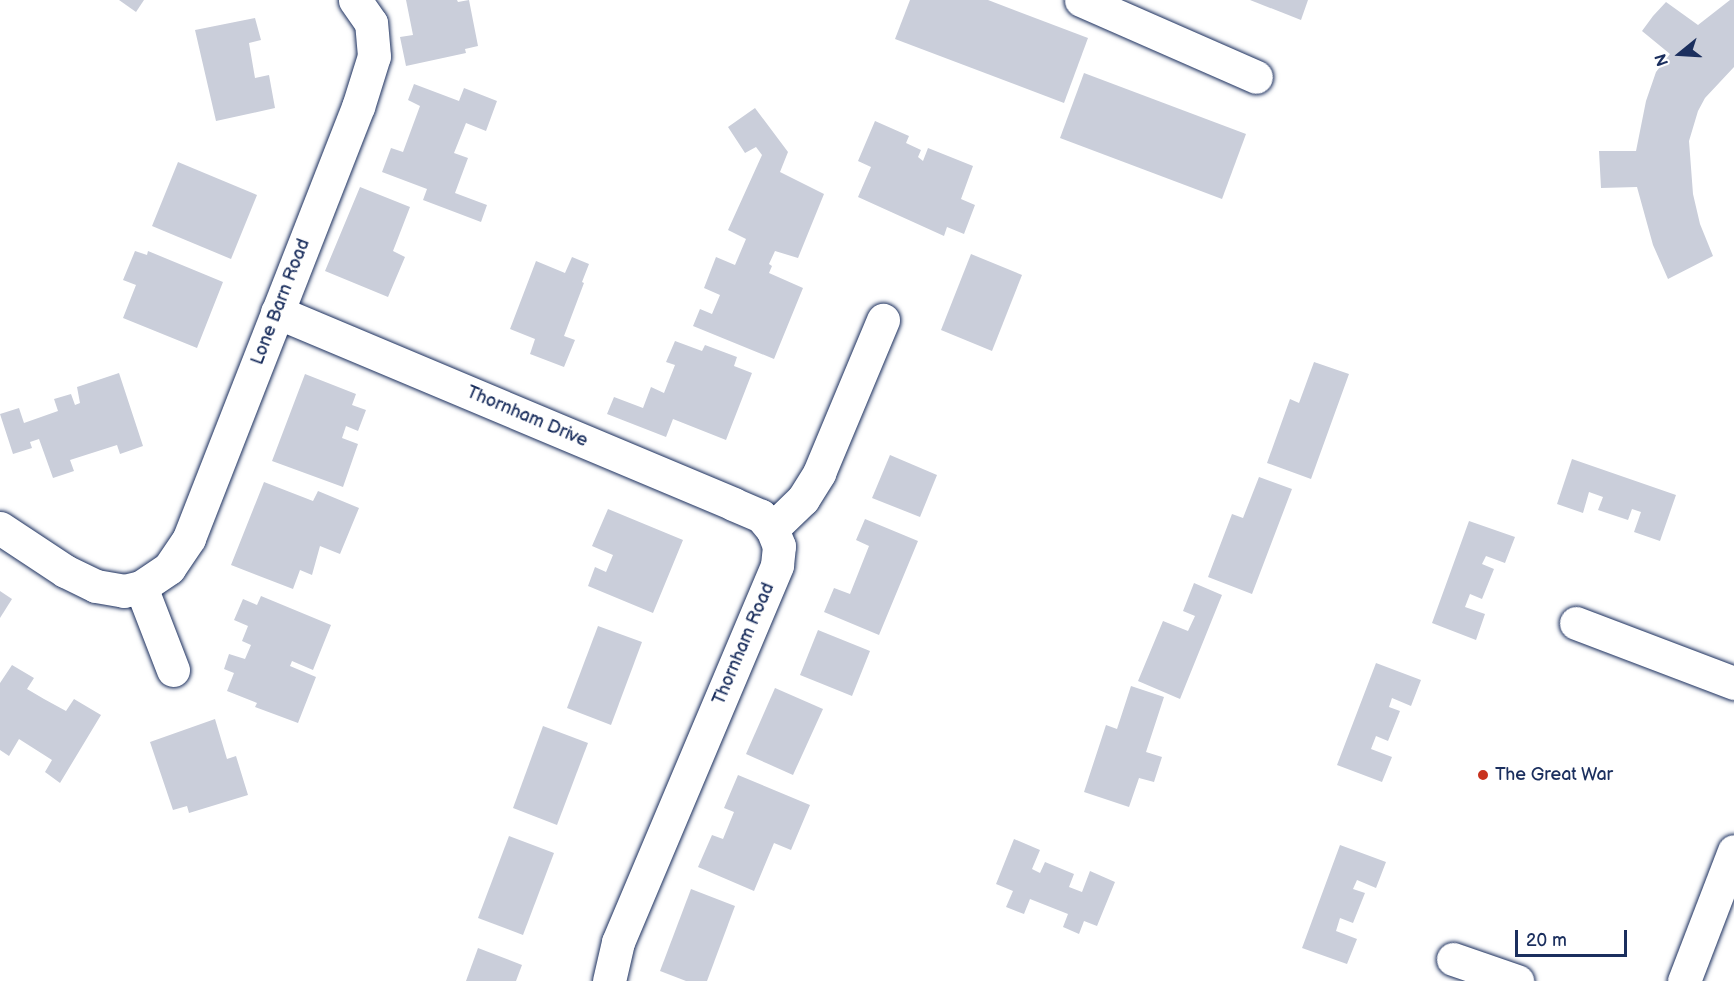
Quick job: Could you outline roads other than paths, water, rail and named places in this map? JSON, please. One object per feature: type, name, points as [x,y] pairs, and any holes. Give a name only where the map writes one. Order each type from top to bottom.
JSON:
[{"type":"main road","name":"Lone Barn Road","points":[[141,587],[169,568],[189,538],[358,107],[374,56],[371,23],[355,0]]},
{"type":"main road","points":[[1081,0],[1256,77]]},
{"type":"main road","name":"Thornham Drive","points":[[277,312],[761,516],[772,529]]},
{"type":"main road","points":[[772,529],[803,499],[819,473],[883,320]]},
{"type":"main road","points":[[0,528],[65,571],[96,586],[124,591],[141,587],[173,670]]},
{"type":"main road","name":"Thornham Road","points":[[609,981],[618,942],[777,565],[779,546],[772,529]]},
{"type":"main road","points":[[1576,623],[1734,682]]},
{"type":"main road","points":[[1684,981],[1734,851]]},
{"type":"main road","points":[[1453,959],[1517,981]]},
{"type":"place","name":"The Great War","points":[[1483,775]]}]
